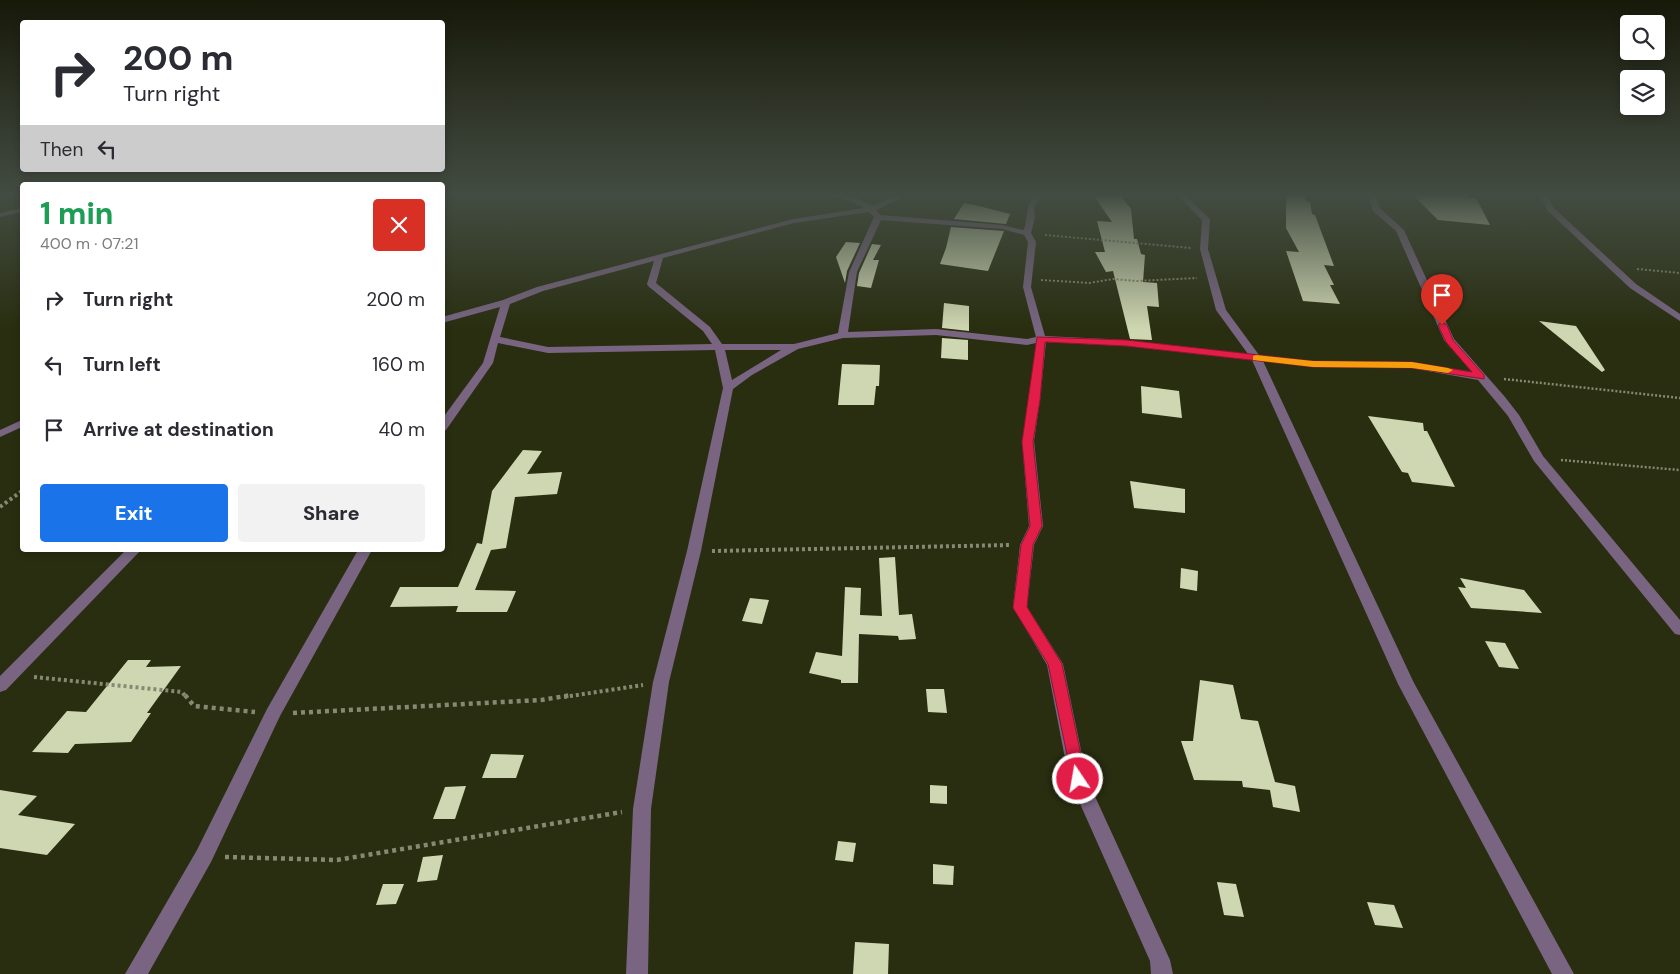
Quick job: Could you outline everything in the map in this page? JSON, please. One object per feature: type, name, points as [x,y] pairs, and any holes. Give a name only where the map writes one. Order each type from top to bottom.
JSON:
[{"type":"street","points":[[445,319],[506,302],[540,289],[723,239]]},
{"type":"street","points":[[844,335],[854,272],[866,239]]},
{"type":"street","points":[[1031,239],[1032,242],[1027,287],[1041,339],[1035,400],[1028,442],[1036,526],[1027,545],[1020,608],[1055,664],[1078,779],[1160,960],[1162,974]]},
{"type":"street","points":[[1205,239],[1204,249],[1221,310],[1256,358],[1406,684],[1563,974]]},
{"type":"street","points":[[1404,239],[1449,340],[1513,415],[1538,458],[1680,630]]},
{"type":"street","points":[[1584,239],[1633,286],[1680,318]]},
{"type":"street","points":[[637,974],[642,808],[661,682],[694,552],[728,388],[719,347],[706,329],[651,284],[660,256]]},
{"type":"street","points":[[445,424],[488,363],[506,302]]},
{"type":"street","points":[[494,339],[548,350],[794,347],[844,335],[936,332],[1028,342],[1041,339],[1126,343],[1313,364],[1412,365],[1481,377]]},
{"type":"street","points":[[728,388],[748,373],[794,347]]},
{"type":"street","points":[[0,434],[20,424]]},
{"type":"street","points":[[0,686],[132,552]]},
{"type":"street","points":[[136,974],[204,856],[273,714],[363,552]]},
{"type":"path","points":[[1098,239],[1204,249]]},
{"type":"path","points":[[1614,267],[1680,273]]},
{"type":"path","points":[[1029,280],[1089,282],[1212,278]]},
{"type":"path","points":[[1481,377],[1680,398]]},
{"type":"path","points":[[1538,458],[1680,470]]},
{"type":"path","points":[[0,507],[20,492]]},
{"type":"path","points":[[694,552],[1027,545]]},
{"type":"path","points":[[12,675],[182,692],[194,706],[273,714],[541,700],[661,682]]},
{"type":"path","points":[[204,856],[336,860],[642,808]]},
{"type":"building","points":[[948,239],[1001,239],[988,271],[940,264]]},
{"type":"building","points":[[1102,239],[1137,239],[1141,254],[1145,255],[1143,282],[1157,283],[1159,307],[1147,306],[1152,340],[1130,339],[1113,271],[1106,272],[1095,252],[1105,252]]},
{"type":"building","points":[[1292,239],[1324,239],[1334,266],[1324,265],[1334,285],[1330,285],[1340,304],[1303,301],[1286,251],[1299,252]]},
{"type":"building","points":[[846,242],[860,243],[847,271],[845,283],[836,257]]},
{"type":"building","points":[[872,244],[881,245],[873,260],[879,260],[871,288],[857,286],[859,273]]},
{"type":"building","points":[[944,303],[969,306],[969,331],[942,328]]},
{"type":"building","points":[[1539,321],[1576,326],[1605,370],[1602,372]]},
{"type":"building","points":[[942,338],[968,340],[968,360],[941,358]]},
{"type":"building","points":[[842,364],[880,365],[879,386],[876,386],[874,405],[838,405]]},
{"type":"building","points":[[1141,386],[1179,391],[1182,418],[1142,413]]},
{"type":"building","points":[[1368,416],[1423,423],[1424,431],[1427,431],[1455,487],[1412,482],[1408,473],[1402,472]]},
{"type":"building","points":[[523,450],[542,451],[527,474],[562,472],[557,494],[515,497],[506,548],[491,550],[475,590],[516,591],[507,612],[456,612],[458,606],[390,607],[400,587],[458,587],[477,543],[482,544],[492,491]]},
{"type":"building","points":[[1130,481],[1185,489],[1185,513],[1134,508]]},
{"type":"building","points":[[895,557],[899,615],[912,614],[916,639],[899,640],[898,636],[859,634],[858,683],[841,683],[841,680],[809,673],[816,652],[842,656],[845,587],[861,588],[860,615],[882,616],[879,558]]},
{"type":"building","points":[[1181,568],[1198,571],[1197,591],[1180,588]]},
{"type":"building","points":[[1460,578],[1524,590],[1542,613],[1471,608],[1458,587],[1466,588]]},
{"type":"building","points":[[750,598],[769,600],[762,624],[742,621]]},
{"type":"building","points":[[1485,641],[1505,643],[1519,669],[1499,667]]},
{"type":"building","points":[[128,660],[151,660],[146,667],[181,666],[147,713],[151,713],[131,742],[75,744],[68,753],[32,752],[67,711],[86,712]]},
{"type":"building","points":[[1200,680],[1233,685],[1241,719],[1258,721],[1275,782],[1295,786],[1300,812],[1273,807],[1270,790],[1243,787],[1242,781],[1194,780],[1181,741],[1193,741]]},
{"type":"building","points":[[926,689],[944,689],[947,713],[928,712]]},
{"type":"building","points":[[491,754],[524,755],[516,778],[482,778]]},
{"type":"building","points":[[930,785],[947,786],[947,804],[930,803]]},
{"type":"building","points":[[466,786],[455,819],[433,819],[445,787]]},
{"type":"building","points":[[0,790],[37,796],[18,815],[75,824],[47,855],[0,848]]},
{"type":"building","points":[[838,841],[856,843],[853,862],[835,860]]},
{"type":"building","points":[[443,855],[437,880],[417,882],[423,857]]},
{"type":"building","points":[[933,864],[954,866],[953,885],[933,884]]},
{"type":"building","points":[[1217,882],[1236,884],[1244,917],[1224,915]]},
{"type":"building","points":[[383,884],[404,884],[396,904],[376,905]]},
{"type":"building","points":[[1367,902],[1394,905],[1403,928],[1375,925]]},
{"type":"building","points":[[855,942],[889,944],[888,974],[853,974]]},
{"type":"slow traffic","points":[[1256,358],[1313,364],[1412,365],[1448,370]]},
{"type":"route","points":[[1078,779],[1055,664],[1020,608],[1027,545],[1036,526],[1028,442],[1035,400],[1041,339],[1126,343],[1313,364],[1412,365],[1481,377],[1449,340],[1442,325]]}]
